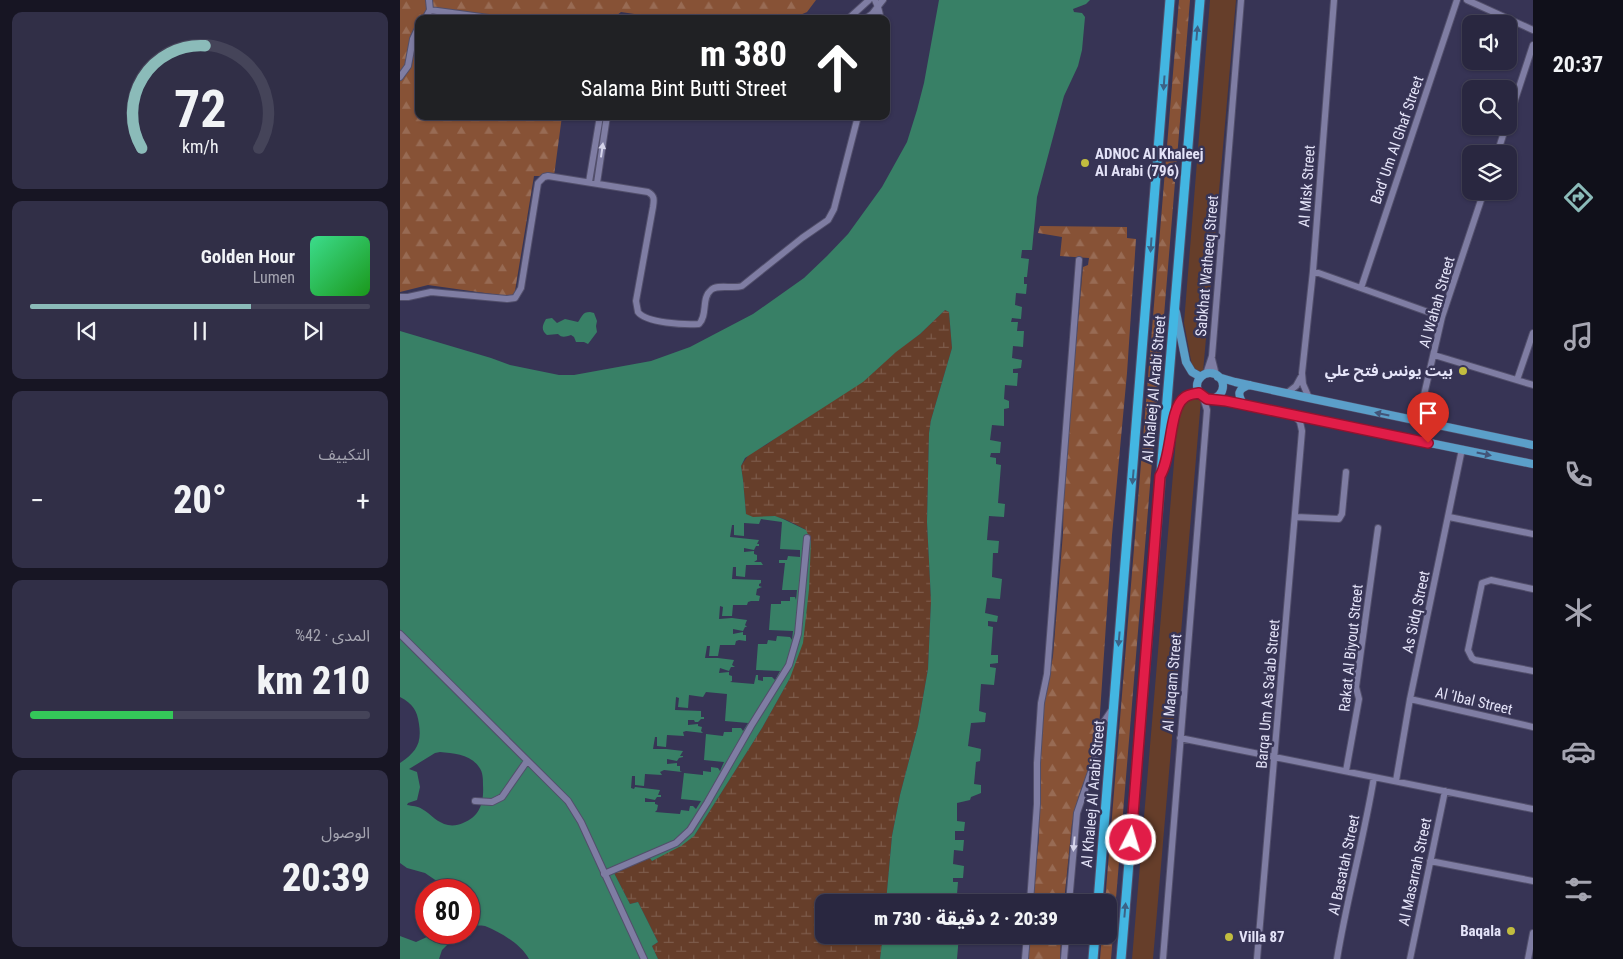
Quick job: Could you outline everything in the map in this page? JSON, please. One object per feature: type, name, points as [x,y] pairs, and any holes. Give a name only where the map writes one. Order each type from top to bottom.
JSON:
[{"type":"highway","name":"Al Khaleej Al Arabi Street","points":[[1099,894],[1170,0]]},
{"type":"highway","name":"Al Khaleej Al Arabi Street","points":[[1121,959],[1200,0]]},
{"type":"highway","points":[[1093,959],[1094,944]]},
{"type":"main road","points":[[1175,308],[1186,362],[1192,372],[1533,445]]},
{"type":"main road","points":[[1201,395],[1198,382],[1204,375]]},
{"type":"main road","points":[[1213,399],[1219,395],[1222,389],[1222,382],[1217,376]]},
{"type":"main road","points":[[1244,404],[1239,396],[1239,391],[1242,387],[1250,385]]},
{"type":"main road","points":[[1160,476],[1166,464],[1179,404],[1185,397],[1201,395],[1533,464]]},
{"type":"street","points":[[427,15],[430,10],[429,0]]},
{"type":"street","points":[[852,15],[869,0]]},
{"type":"street","points":[[868,15],[876,3],[883,0]]},
{"type":"street","name":"Sabkhat Watheeq Street","points":[[1204,375],[1212,356],[1241,0]]},
{"type":"street","name":"Al Misk Street","points":[[1310,398],[1304,389],[1302,373],[1313,271],[1334,0]]},
{"type":"street","name":"Bad' Um Al Ghaf Street","points":[[1361,288],[1457,0]]},
{"type":"street","points":[[1467,0],[1533,30]]},
{"type":"street","points":[[876,3],[880,15]]},
{"type":"street","points":[[430,10],[467,15]]},
{"type":"street","points":[[400,77],[408,66],[415,35]]},
{"type":"street","points":[[1517,94],[1533,45]]},
{"type":"street","points":[[589,182],[599,120]]},
{"type":"street","points":[[597,183],[606,120]]},
{"type":"street","points":[[400,297],[431,292],[507,299],[514,298],[521,288],[539,181],[548,176],[648,192],[654,198],[636,301],[638,312],[646,319],[699,324],[704,316],[707,295],[712,289],[742,286],[802,238],[828,220],[834,209],[857,120]]},
{"type":"street","name":"Al Wahah Street","points":[[1418,421],[1442,317],[1481,200]]},
{"type":"street","points":[[1031,894],[1037,804],[1037,763],[1041,703],[1048,674],[1078,260]]},
{"type":"street","points":[[1313,271],[1442,317]]},
{"type":"street","points":[[1517,380],[1533,333]]},
{"type":"street","name":"Sabkhat Watheeq Street","points":[[1212,356],[1217,376]]},
{"type":"street","points":[[1434,356],[1533,385]]},
{"type":"street","points":[[1287,393],[1298,384],[1302,373]]},
{"type":"street","name":"Al Maqam Street","points":[[1201,395],[1207,410]]},
{"type":"street","name":"Al Maqam Street","points":[[1163,959],[1207,410],[1213,399]]},
{"type":"street","points":[[1294,415],[1300,422],[1302,431]]},
{"type":"street","points":[[1302,431],[1313,419]]},
{"type":"street","name":"Barqa Um As Sa'ab Street","points":[[1257,959],[1302,431]]},
{"type":"street","name":"As Sidq Street","points":[[1396,781],[1410,700],[1462,449]]},
{"type":"street","points":[[1296,517],[1339,519],[1342,514],[1346,472]]},
{"type":"street","points":[[1448,517],[1533,534]]},
{"type":"street","name":"Rakat Al Biyout Street","points":[[1346,771],[1359,699],[1356,686],[1378,528]]},
{"type":"street","points":[[604,874],[676,844],[690,830],[707,803],[751,726],[789,666],[798,634],[807,538]]},
{"type":"street","points":[[1533,589],[1491,580],[1482,583],[1468,650],[1475,660],[1533,671]]},
{"type":"street","points":[[400,634],[568,801],[575,812],[644,959]]},
{"type":"street","name":"Al 'Ibal Street","points":[[1410,700],[1533,727]]},
{"type":"street","points":[[1070,894],[1077,813],[1093,766],[1103,723],[1114,707]]},
{"type":"street","points":[[1180,738],[1533,809]]},
{"type":"street","points":[[476,801],[492,802],[502,797],[527,761]]},
{"type":"street","name":"Al Basatah Street","points":[[1337,958],[1357,857],[1368,815],[1374,777]]},
{"type":"street","name":"Al Masarrah Street","points":[[1410,959],[1445,791]]},
{"type":"street","points":[[1430,861],[1533,881]]},
{"type":"street","points":[[1528,959],[1533,934]]},
{"type":"street","points":[[1025,959],[1026,944]]},
{"type":"street","points":[[1064,959],[1065,944]]},
{"type":"green space","points":[[400,0],[816,0],[807,12],[800,15],[641,15],[621,12],[617,15],[415,15],[415,120],[561,120],[554,176],[534,176],[514,297],[428,285],[400,292]]},
{"type":"green space","points":[[1179,0],[1190,0],[1116,894],[1106,894]]},
{"type":"green space","points":[[1210,0],[1236,0],[1203,372],[1193,371],[1184,323]]},
{"type":"green space","points":[[1040,226],[1127,227],[1127,238],[1136,239],[1127,373],[1112,535],[1099,728],[1095,756],[1079,795],[1072,823],[1065,894],[1033,894],[1039,838],[1039,777],[1044,704],[1053,656],[1063,533],[1064,477],[1083,267],[1088,265],[1089,258],[1060,256],[1062,237],[1038,233]]},
{"type":"green space","points":[[945,310],[949,312],[952,348],[929,433],[927,522],[931,601],[928,669],[918,726],[900,795],[892,836],[887,894],[815,894],[815,944],[882,944],[880,959],[658,959],[652,946],[658,942],[638,902],[630,904],[614,873],[649,856],[652,861],[694,836],[762,728],[790,678],[806,530],[781,518],[753,517],[746,514],[741,466],[749,454],[766,445],[920,334]]},
{"type":"green space","points":[[1189,399],[1201,400],[1153,959],[1132,959],[1178,415]]},
{"type":"green space","points":[[1028,944],[1061,944],[1060,959],[1027,959]]},
{"type":"green space","points":[[1101,944],[1112,944],[1111,959],[1100,959]]},
{"type":"shaded area","points":[[939,0],[1090,0],[1086,4],[1073,9],[1074,12],[1082,13],[1085,17],[1082,50],[1078,66],[1064,96],[1037,197],[1032,250],[1022,250],[1021,258],[1029,259],[1027,277],[1024,277],[1024,284],[1027,284],[1026,294],[1016,293],[1015,305],[1022,307],[1021,319],[1012,318],[1011,322],[1018,322],[1017,331],[1024,331],[1023,347],[1013,346],[1012,358],[1022,360],[1021,368],[1013,369],[1013,373],[1018,373],[1017,386],[1005,385],[1004,399],[1009,401],[1009,408],[1004,409],[1004,426],[992,425],[990,440],[1001,442],[1000,453],[991,453],[990,457],[996,458],[996,464],[1001,465],[998,503],[1005,504],[1004,517],[989,516],[987,540],[999,541],[998,553],[993,553],[992,577],[1002,579],[1000,599],[987,598],[985,613],[998,616],[997,622],[988,621],[988,626],[993,627],[991,655],[998,655],[998,663],[990,664],[990,667],[996,668],[994,685],[981,684],[979,711],[986,713],[985,722],[971,723],[968,746],[981,749],[980,761],[976,762],[974,784],[981,785],[981,793],[971,797],[970,800],[957,803],[957,821],[965,822],[964,831],[955,831],[955,840],[964,840],[963,851],[954,850],[953,864],[964,866],[963,878],[953,878],[953,882],[958,882],[957,894],[887,894],[892,836],[900,795],[918,726],[928,669],[931,601],[927,522],[929,433],[952,348],[949,312],[945,310],[920,334],[896,352],[863,382],[745,458],[741,466],[746,514],[753,517],[775,516],[783,519],[806,530],[811,541],[809,589],[803,643],[790,678],[762,728],[694,836],[681,846],[652,861],[649,857],[614,873],[630,904],[638,902],[658,942],[652,946],[658,959],[529,959],[521,948],[503,935],[485,926],[480,926],[480,879],[434,879],[425,873],[407,868],[400,863],[400,763],[417,747],[420,731],[416,711],[408,702],[400,697],[400,331],[510,365],[559,375],[574,375],[651,361],[690,347],[753,314],[804,278],[827,256],[848,234],[882,187],[907,142],[924,83]],"holes":[[[435,753],[456,754],[472,760],[479,767],[482,776],[483,798],[480,808],[473,817],[461,824],[450,825],[444,824],[420,808],[407,805],[417,800],[420,787],[417,772],[409,769]]]},
{"type":"shaded area","points":[[594,313],[597,321],[597,332],[588,344],[576,342],[571,335],[564,337],[558,334],[547,335],[543,330],[546,319],[552,318],[557,323],[565,319],[578,322],[584,314]]},
{"type":"shaded area","points":[[400,936],[415,942],[415,944],[448,944],[442,950],[439,959],[400,959]]},
{"type":"shaded area","points":[[882,944],[958,944],[957,959],[880,959]]},
{"type":"pier","points":[[761,519],[782,522],[780,549],[800,550],[800,557],[788,556],[787,560],[779,560],[779,563],[785,563],[782,590],[797,590],[796,600],[795,597],[790,597],[790,601],[781,601],[781,604],[771,604],[769,630],[793,631],[792,640],[790,637],[777,636],[776,641],[768,640],[767,644],[758,644],[756,670],[780,671],[775,680],[772,677],[763,677],[763,681],[758,680],[758,675],[756,675],[754,684],[730,682],[732,681],[732,676],[729,675],[729,672],[719,673],[720,668],[729,671],[731,667],[735,667],[732,665],[734,660],[705,658],[707,646],[710,646],[709,656],[718,656],[720,645],[735,645],[736,641],[746,641],[746,635],[743,635],[743,632],[733,634],[733,629],[743,631],[747,627],[745,625],[747,620],[719,619],[720,606],[723,607],[722,616],[732,616],[733,605],[747,605],[751,601],[759,601],[760,596],[756,595],[757,589],[762,587],[759,586],[761,580],[732,579],[733,567],[736,567],[736,576],[745,577],[746,565],[763,565],[761,562],[754,562],[757,560],[757,555],[754,554],[754,551],[744,552],[744,548],[754,550],[756,546],[759,546],[757,544],[759,540],[730,537],[732,525],[734,525],[734,535],[744,536],[744,523],[759,524]]},
{"type":"pier","points":[[706,692],[727,694],[725,721],[748,723],[743,731],[741,728],[732,728],[732,732],[724,732],[723,736],[706,734],[704,760],[724,762],[720,771],[718,768],[711,767],[711,772],[703,771],[703,775],[684,773],[681,799],[701,801],[696,809],[690,806],[689,811],[681,810],[680,814],[655,812],[658,805],[655,802],[645,802],[645,798],[655,800],[657,797],[661,797],[661,795],[658,795],[660,790],[631,788],[632,776],[635,776],[635,785],[644,786],[645,774],[662,775],[660,772],[664,770],[682,772],[677,763],[667,764],[667,759],[677,761],[683,757],[680,756],[683,751],[653,749],[655,737],[657,737],[657,746],[666,747],[667,735],[684,736],[683,732],[686,731],[703,733],[701,731],[702,727],[698,726],[698,724],[688,725],[688,720],[698,722],[704,719],[704,717],[701,717],[701,711],[675,710],[676,697],[679,698],[678,707],[688,708],[689,695],[703,697]]},
{"type":"place","name":"ADNOC Al Khaleej Al Arabi (796)","points":[[1085,163]]},
{"type":"place","name":"بيت يونس فتح علي","points":[[1463,371]]},
{"type":"place","name":"Baqala","points":[[1511,931]]},
{"type":"place","name":"Villa 87","points":[[1229,937]]},
{"type":"route","points":[[1131,840],[1160,476],[1166,464],[1176,411],[1181,401],[1191,394],[1199,393],[1207,399],[1226,401],[1428,443]]}]
